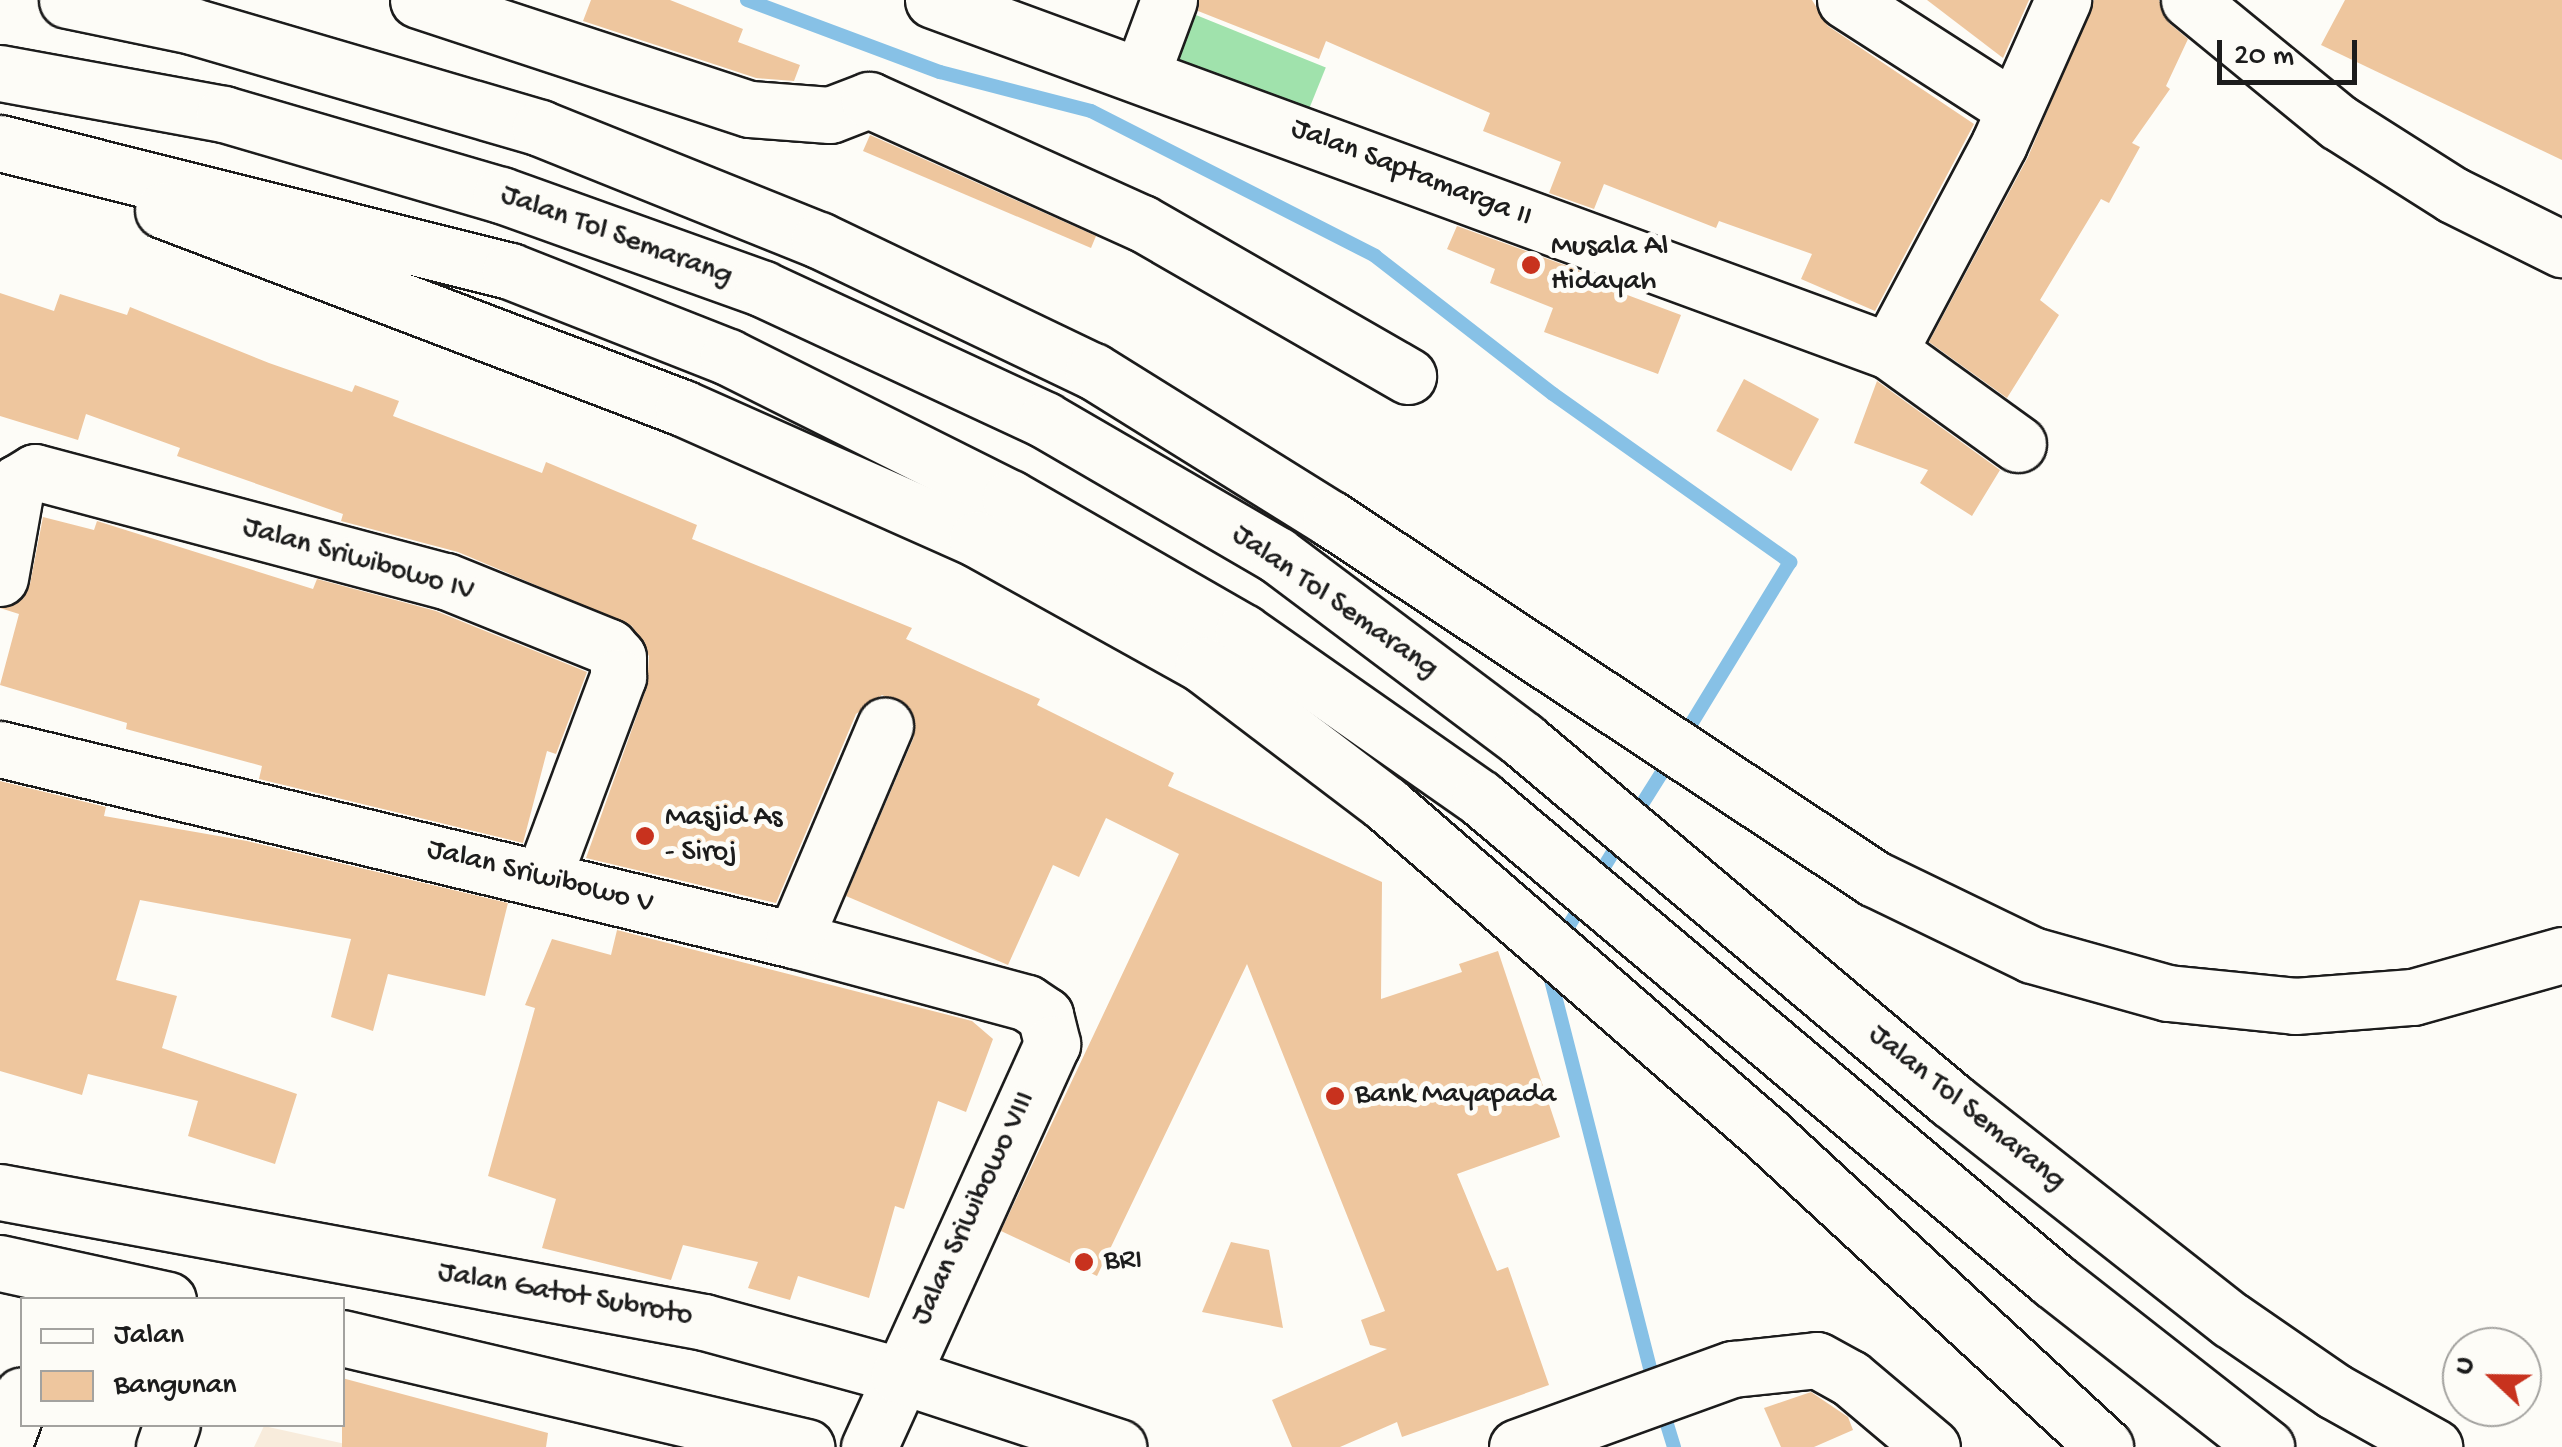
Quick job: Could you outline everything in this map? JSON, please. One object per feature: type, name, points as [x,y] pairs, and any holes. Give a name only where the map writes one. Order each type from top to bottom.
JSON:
[{"type":"main road","points":[[67,0],[192,26],[540,128],[819,240],[1092,371],[1332,519],[1875,879],[2032,955],[2186,995],[2295,1006],[2413,996],[2562,955]]},
{"type":"main road","points":[[418,0],[750,109],[830,115],[870,100],[1142,223],[1408,376]]},
{"type":"main road","name":"Jalan Saptamarga II","points":[[933,0],[1142,73],[1889,350],[2018,444]]},
{"type":"main road","points":[[1142,73],[1169,0]]},
{"type":"main road","points":[[1845,0],[2013,108]]},
{"type":"main road","points":[[1889,350],[2013,108],[2063,0]]},
{"type":"main road","points":[[2189,0],[2338,122],[2452,195],[2562,250]]},
{"type":"main road","name":"Jalan Tol Semarang","points":[[0,74],[224,114],[501,195],[763,289],[1045,420],[1277,555],[1523,740],[1794,968],[2231,1320],[2334,1390],[2434,1447]]},
{"type":"main road","points":[[0,146],[510,270],[728,357],[1010,498],[1226,622],[1480,798],[1754,1024],[2053,1280],[2266,1447]]},
{"type":"main road","points":[[0,146],[683,408],[978,539],[1204,665],[1386,804],[1764,1132],[2105,1447]]},
{"type":"main road","name":"Jalan Sriwibowo IV","points":[[0,578],[16,483],[35,472],[446,581],[609,647],[618,656],[618,676],[543,878]]},
{"type":"main road","points":[[794,940],[886,726]]},
{"type":"main road","name":"Jalan Sriwibowo V","points":[[0,749],[794,940],[1027,1003],[1045,1014],[1052,1044]]},
{"type":"main road","name":"Jalan Sriwibowo VIII","points":[[869,1447],[898,1375],[1052,1044]]},
{"type":"main road","name":"Jalan Gatot Subroto","points":[[0,1192],[704,1322],[898,1375],[1036,1435],[1118,1447]]},
{"type":"main road","points":[[0,1263],[62,1287],[144,1297]]},
{"type":"main road","points":[[345,1339],[806,1447]]},
{"type":"main road","points":[[1518,1447],[1733,1369],[1816,1360],[1850,1378],[1932,1447]]},
{"type":"main road","points":[[3,1447],[20,1400]]},
{"type":"shaded area","points":[[264,1427],[269,1427],[359,1447],[254,1447]]},
{"type":"green space","points":[[1196,15],[1326,67],[1305,118],[1175,66]]},
{"type":"building","points":[[591,0],[670,0],[743,29],[738,42],[800,65],[794,81],[756,78],[583,21]]},
{"type":"building","points":[[1199,0],[1812,0],[1828,26],[1974,124],[1875,311],[1801,279],[1812,254],[1719,221],[1716,228],[1604,184],[1594,209],[1549,193],[1561,162],[1483,131],[1490,113],[1326,41],[1319,59],[1198,11]]},
{"type":"building","points":[[1927,0],[2029,0],[2003,58]]},
{"type":"building","points":[[2094,0],[2159,0],[2169,23],[2188,39],[2166,86],[2170,89],[2132,143],[2140,147],[2109,203],[2101,199],[2040,300],[2059,315],[2007,398],[1929,342],[2028,157]]},
{"type":"building","points":[[2345,0],[2562,0],[2562,160],[2321,45]]},
{"type":"building","points":[[870,135],[1096,236],[1091,248],[863,151]]},
{"type":"building","points":[[1457,226],[1625,287],[1622,293],[1681,315],[1658,374],[1544,332],[1553,308],[1490,283],[1495,269],[1447,249]]},
{"type":"building","points":[[0,293],[54,311],[60,294],[127,315],[130,307],[269,363],[352,392],[355,385],[399,401],[393,416],[542,473],[546,462],[697,525],[692,539],[912,628],[906,639],[1040,699],[1037,705],[1174,773],[1168,786],[1382,882],[1381,999],[1462,972],[1459,964],[1498,951],[1560,1137],[1457,1174],[1497,1271],[1508,1267],[1549,1385],[1402,1437],[1397,1422],[1340,1447],[1292,1447],[1272,1400],[1387,1349],[1370,1345],[1361,1320],[1385,1311],[1247,964],[1097,1276],[1001,1231],[1179,854],[1106,818],[1079,877],[1053,865],[1008,965],[846,896],[914,737],[910,708],[882,695],[856,714],[776,903],[586,858],[647,687],[649,656],[632,626],[458,552],[341,521],[343,514],[177,456],[180,448],[86,414],[78,440],[0,416]]},
{"type":"building","points":[[1744,379],[1819,419],[1791,471],[1716,431]]},
{"type":"building","points":[[1877,381],[2000,470],[1972,516],[1920,483],[1928,470],[1854,443]]},
{"type":"building","points":[[43,517],[94,530],[97,521],[313,589],[317,579],[436,611],[587,672],[556,754],[547,751],[523,843],[259,779],[262,766],[126,729],[127,723],[0,685],[19,614],[0,608],[23,599],[30,584]]},
{"type":"building","points":[[0,781],[106,807],[104,816],[247,841],[508,903],[485,996],[388,974],[373,1031],[331,1017],[351,939],[140,900],[116,980],[177,996],[162,1048],[297,1094],[275,1164],[188,1136],[198,1101],[88,1074],[82,1095],[0,1071]]},
{"type":"building","points":[[617,930],[972,1021],[993,1039],[966,1112],[938,1101],[904,1209],[895,1206],[869,1298],[798,1276],[790,1300],[748,1288],[758,1262],[683,1245],[671,1280],[542,1248],[556,1199],[488,1176],[535,1008],[525,1005],[552,939],[611,955]]},
{"type":"building","points":[[1231,1242],[1269,1250],[1283,1328],[1202,1312]]},
{"type":"building","points":[[345,1379],[548,1433],[546,1447],[342,1447]]},
{"type":"building","points":[[1811,1392],[1848,1417],[1853,1430],[1814,1447],[1781,1447],[1764,1408]]},
{"type":"waterway","points":[[747,0],[940,72],[1091,111],[1375,256],[1553,394],[1790,562],[1682,739]]},
{"type":"waterway","points":[[1632,820],[1671,758]]},
{"type":"waterway","points":[[1596,880],[1621,839]]},
{"type":"waterway","points":[[1560,940],[1585,899]]},
{"type":"waterway","points":[[1548,968],[1655,1388]]},
{"type":"waterway","points":[[1662,1408],[1674,1447]]},
{"type":"place","name":"Musala Al Hidayah","points":[[1531,265]]},
{"type":"place","name":"Masjid As - Siroj","points":[[645,836]]},
{"type":"place","name":"Bank Mayapada","points":[[1335,1096]]},
{"type":"place","name":"BRI","points":[[1084,1262]]}]
